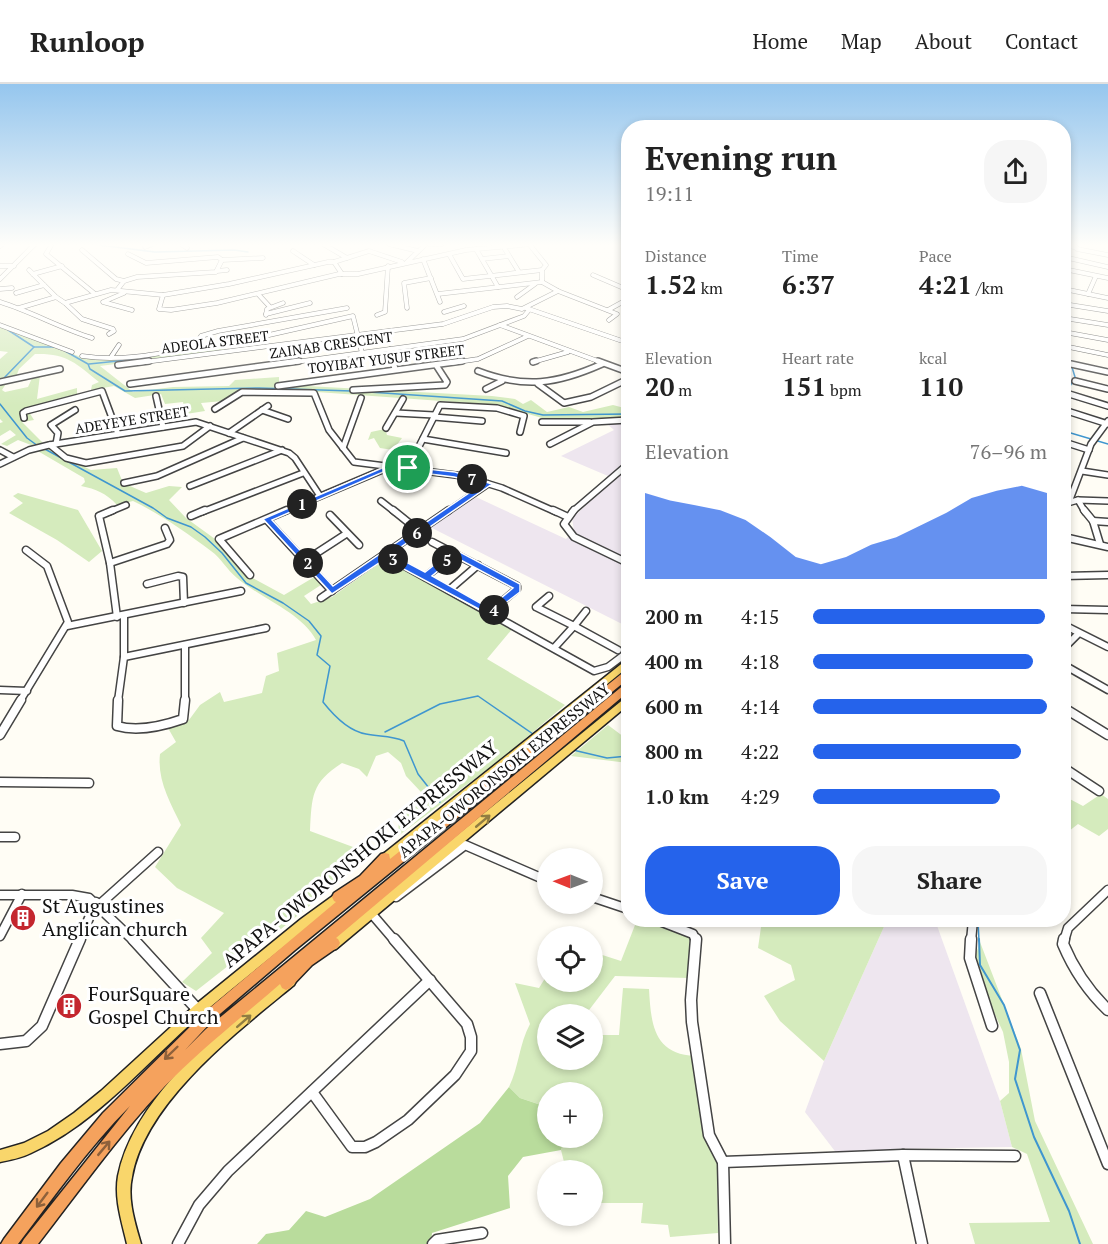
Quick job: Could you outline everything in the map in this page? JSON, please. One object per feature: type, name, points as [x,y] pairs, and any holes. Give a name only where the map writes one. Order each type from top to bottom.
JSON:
[{"type":"highway","name":"APAPA-OWORONSOKI EXPRESSWAY","points":[[395,871],[616,695]]},
{"type":"highway","points":[[340,901],[365,880],[395,871]]},
{"type":"highway","name":"APAPA-OWORONSHOKI EXPRESSWAY","points":[[9,1244],[66,1168],[148,1076],[210,1015],[340,901],[395,871]]},
{"type":"highway","name":"APAPA-OWORONSHOKI EXPRESSWAY","points":[[29,1244],[87,1168],[160,1082],[211,1034],[282,980],[346,922],[395,871]]},
{"type":"highway","points":[[307,961],[346,922]]},
{"type":"highway","points":[[282,980],[334,943]]},
{"type":"main road","name":"APAPA-OWORONSHOKI EXPRESSWAY","points":[[134,1244],[125,1205],[124,1176],[137,1137],[155,1109],[282,980],[334,943],[388,899],[395,871],[616,695]]},
{"type":"main road","name":"APAPA-OWORONSHOKI EXPRESSWAY","points":[[0,1156],[12,1155],[39,1143],[75,1121],[198,1010],[340,901]]},
{"type":"street","points":[[19,308],[52,298]]},
{"type":"street","points":[[58,298],[82,319],[114,330],[109,334]]},
{"type":"street","points":[[65,303],[81,298]]},
{"type":"street","points":[[112,298],[103,302],[132,310]]},
{"type":"street","points":[[162,298],[159,309],[163,311],[235,298]]},
{"type":"street","points":[[262,298],[270,307]]},
{"type":"street","points":[[377,315],[385,312],[386,298]]},
{"type":"street","points":[[406,298],[407,308]]},
{"type":"street","points":[[439,298],[450,322]]},
{"type":"street","name":"ADEOLA STREET","points":[[118,365],[450,322],[493,307],[528,309],[546,298]]},
{"type":"street","points":[[577,298],[617,314],[609,320]]},
{"type":"street","points":[[0,302],[19,308],[62,329],[92,338]]},
{"type":"street","points":[[268,323],[267,309],[284,303]]},
{"type":"street","points":[[266,314],[310,303]]},
{"type":"street","points":[[608,310],[621,303]]},
{"type":"street","points":[[0,311],[9,305]]},
{"type":"street","points":[[1071,305],[1108,311]]},
{"type":"street","points":[[444,312],[464,306]]},
{"type":"street","points":[[82,356],[111,357],[191,347],[196,345],[197,338],[201,336],[347,308]]},
{"type":"street","points":[[528,309],[621,340]]},
{"type":"street","name":"ZAINAB CRESCENT","points":[[130,384],[463,339],[525,316],[528,309]]},
{"type":"street","points":[[269,335],[353,316],[360,334],[362,353]]},
{"type":"street","points":[[1071,319],[1108,325]]},
{"type":"street","points":[[0,325],[72,352]]},
{"type":"street","points":[[500,325],[621,370]]},
{"type":"street","points":[[1071,333],[1108,340]]},
{"type":"street","name":"TOYIBAT YUSUF STREET","points":[[278,386],[478,359],[528,336]]},
{"type":"street","points":[[111,357],[119,345]]},
{"type":"street","points":[[1071,347],[1108,355]]},
{"type":"street","points":[[390,349],[395,369]]},
{"type":"street","points":[[533,362],[569,352]]},
{"type":"street","points":[[478,371],[502,381],[538,384],[575,376],[602,364]]},
{"type":"street","points":[[1071,364],[1108,372]]},
{"type":"street","points":[[353,390],[445,385],[447,382],[436,365]]},
{"type":"street","points":[[2,382],[60,369]]},
{"type":"street","points":[[486,389],[502,381]]},
{"type":"street","points":[[1075,381],[1108,388]]},
{"type":"street","points":[[538,384],[564,403],[591,397],[621,382]]},
{"type":"street","points":[[24,418],[23,413],[26,411],[102,391],[118,434]]},
{"type":"street","points":[[215,409],[242,392],[314,393],[329,430],[351,460],[359,464],[455,475],[488,484],[568,517]]},
{"type":"street","points":[[1071,395],[1108,406]]},
{"type":"street","points":[[156,396],[163,427]]},
{"type":"street","points":[[343,448],[361,398]]},
{"type":"street","points":[[386,428],[403,399]]},
{"type":"street","points":[[408,468],[439,405],[442,404],[497,408],[525,417],[520,432]]},
{"type":"street","points":[[229,433],[268,406]]},
{"type":"street","points":[[75,410],[51,425],[58,433],[52,444],[67,458],[83,464],[183,446],[210,426]]},
{"type":"street","points":[[261,410],[288,419]]},
{"type":"street","points":[[1071,412],[1108,423],[1091,445],[1071,493]]},
{"type":"street","points":[[396,413],[482,421]]},
{"type":"street","points":[[542,422],[621,420]]},
{"type":"street","name":"ADEYEYE STREET","points":[[0,464],[31,450],[52,444],[196,422],[282,450],[295,458],[320,496]]},
{"type":"street","points":[[550,444],[592,422]]},
{"type":"street","points":[[124,483],[157,476],[243,438]]},
{"type":"street","points":[[423,439],[506,453]]},
{"type":"street","points":[[1071,443],[1091,445]]},
{"type":"street","points":[[0,450],[13,457]]},
{"type":"street","points":[[190,486],[282,450]]},
{"type":"street","points":[[250,575],[218,540],[389,467]]},
{"type":"street","points":[[621,470],[568,517],[564,524],[574,537],[621,560]]},
{"type":"street","points":[[1082,471],[1108,475]]},
{"type":"street","points":[[191,516],[303,473]]},
{"type":"street","points":[[321,598],[488,484]]},
{"type":"street","points":[[1078,500],[1093,521],[1100,544]]},
{"type":"street","points":[[381,501],[419,531]]},
{"type":"street","points":[[1071,502],[1108,501]]},
{"type":"street","points":[[126,505],[99,516],[121,617],[124,657],[116,718],[117,726],[126,729],[178,721],[183,718],[186,712],[185,645]]},
{"type":"street","points":[[330,516],[359,545]]},
{"type":"street","points":[[267,519],[332,591]]},
{"type":"street","points":[[1093,521],[1108,522]]},
{"type":"street","points":[[110,563],[167,543],[170,540],[165,528]]},
{"type":"street","points":[[306,560],[346,534]]},
{"type":"street","points":[[1071,538],[1100,544],[1108,548]]},
{"type":"street","points":[[432,542],[517,588],[490,612]]},
{"type":"street","points":[[0,735],[67,626],[68,618],[47,576],[46,566],[26,550]]},
{"type":"street","points":[[425,577],[455,554]]},
{"type":"street","points":[[385,555],[594,671],[602,671],[621,657]]},
{"type":"street","points":[[449,590],[478,566]]},
{"type":"street","points":[[1071,576],[1108,575]]},
{"type":"street","points":[[147,584],[178,576],[183,578],[184,603]]},
{"type":"street","points":[[67,626],[121,617],[241,591]]},
{"type":"street","points":[[549,597],[537,607],[618,650]]},
{"type":"street","points":[[1071,609],[1108,610]]},
{"type":"street","points":[[555,648],[586,611]]},
{"type":"street","points":[[124,657],[266,628]]},
{"type":"street","points":[[1071,630],[1108,647]]},
{"type":"street","points":[[1071,641],[1078,634]]},
{"type":"street","points":[[1071,669],[1108,690]]},
{"type":"street","points":[[0,690],[27,691]]},
{"type":"street","points":[[1071,712],[1108,735]]},
{"type":"street","points":[[1071,773],[1099,791]]},
{"type":"street","points":[[0,782],[89,783]]},
{"type":"street","points":[[0,837],[15,837]]},
{"type":"street","points":[[388,899],[410,889],[465,845],[537,876]]},
{"type":"street","points":[[0,1044],[26,1041],[42,1026],[97,904],[158,852]]},
{"type":"street","points":[[1071,925],[1108,890]]},
{"type":"street","points":[[0,936],[22,894]]},
{"type":"street","points":[[0,895],[81,896],[97,904],[198,1010]]},
{"type":"street","points":[[603,901],[621,907]]},
{"type":"street","points":[[312,1092],[352,1147],[362,1148],[380,1139],[428,1103],[463,1065],[470,1053],[472,1041],[467,1024],[371,912]]},
{"type":"street","points":[[675,927],[693,934],[697,942],[691,1000],[692,1022],[709,1135],[723,1162],[725,1244]]},
{"type":"street","points":[[973,927],[972,967],[992,1026]]},
{"type":"street","points":[[1069,927],[1063,944],[1073,968],[1088,992],[1108,1010]]},
{"type":"street","points":[[178,1244],[185,1225],[203,1199],[430,980]]},
{"type":"street","points":[[1041,993],[1107,1159]]},
{"type":"street","points":[[723,1162],[903,1155],[1015,1156]]},
{"type":"street","points":[[903,1155],[922,1244]]},
{"type":"street","points":[[433,1244],[437,1240],[482,1233]]},
{"type":"shaded area","points":[[621,422],[621,623],[430,527],[476,497],[566,539],[574,531],[572,518],[615,479],[561,456],[614,430],[606,423]]},
{"type":"shaded area","points":[[884,927],[938,927],[1000,1101],[1012,1147],[888,1149],[890,1163],[844,1163],[805,1112],[824,1061]]},
{"type":"green space","points":[[0,326],[86,359],[121,358],[226,345],[225,350],[100,366],[133,392],[173,387],[229,386],[235,380],[279,377],[279,387],[307,386],[492,396],[515,399],[523,404],[531,400],[547,412],[569,407],[583,412],[613,405],[621,407],[621,417],[578,420],[542,418],[497,405],[317,392],[241,391],[223,401],[201,403],[205,411],[186,414],[183,402],[165,404],[161,394],[135,398],[114,386],[91,390],[92,385],[99,382],[70,360],[55,355],[35,354],[19,369],[16,377],[9,379],[2,390],[5,392],[28,387],[33,376],[40,375],[37,399],[77,388],[77,395],[29,412],[34,420],[22,422],[43,443],[31,445],[18,440],[7,446],[1,444],[16,435],[10,430],[0,436],[0,423],[3,422],[0,419],[0,359],[8,352],[0,351]]},
{"type":"green space","points":[[385,429],[387,435],[402,438],[393,450],[380,448],[374,438],[368,440],[371,432]]},
{"type":"green space","points":[[49,446],[54,452],[91,470],[117,468],[123,483],[146,493],[169,486],[182,487],[169,500],[186,518],[215,539],[249,576],[284,595],[316,576],[324,583],[304,596],[311,604],[332,597],[387,558],[513,628],[487,659],[565,705],[500,760],[398,836],[399,818],[422,802],[421,792],[406,776],[401,763],[388,752],[376,756],[367,777],[359,769],[342,763],[332,770],[324,777],[315,791],[311,808],[310,831],[353,847],[362,863],[249,955],[242,955],[196,991],[182,982],[212,953],[201,938],[224,913],[177,888],[155,867],[181,825],[165,791],[160,773],[160,754],[176,742],[168,728],[189,720],[200,705],[220,692],[224,702],[262,693],[266,676],[279,671],[277,653],[316,640],[301,622],[233,575],[215,554],[183,531],[133,501],[117,505],[100,492],[81,486],[85,482],[84,478],[36,450]]},
{"type":"green space","points":[[18,493],[78,510],[102,551],[89,562],[57,540],[9,513],[23,503],[13,496]]},
{"type":"green space","points":[[608,725],[621,735],[621,762],[571,756]]},
{"type":"green space","points":[[1101,794],[1108,799],[1108,829],[1099,836],[1078,824],[1071,830],[1071,800],[1083,806]]},
{"type":"green space","points":[[634,927],[673,927],[694,935],[688,978],[615,976],[603,992],[603,955],[621,961]]},
{"type":"green space","points":[[761,927],[884,927],[824,1061],[780,1021],[764,996],[795,980],[791,965],[758,948]]},
{"type":"green space","points":[[980,942],[1021,1049],[1035,1121],[1093,1244],[975,1244],[969,1223],[1050,1222],[1027,1154],[1012,1147],[1000,1101],[1009,1093],[1009,1062],[1003,1032],[986,995],[975,957]]},
{"type":"green space","points":[[515,983],[537,988],[537,992],[603,992],[594,1004],[537,1004],[537,1070],[603,1070],[603,1035],[619,1035],[623,988],[649,989],[651,1014],[657,1035],[670,1049],[681,1054],[695,1056],[717,1154],[718,1233],[670,1237],[668,1225],[641,1223],[643,1203],[603,1203],[603,1160],[564,1160],[562,1148],[603,1148],[603,1082],[537,1082],[537,1104],[520,1098],[509,1087],[523,1039],[530,1024]]},
{"type":"green space","points":[[509,1087],[520,1098],[537,1104],[537,1148],[562,1148],[561,1150],[523,1157],[508,1176],[510,1208],[432,1233],[431,1244],[257,1244],[266,1234],[289,1230],[306,1211],[325,1217],[370,1199],[480,1123]]},
{"type":"waterway","points":[[8,330],[34,347]]},
{"type":"waterway","points":[[4,378],[34,347]]},
{"type":"waterway","points":[[34,347],[55,347]]},
{"type":"waterway","points":[[65,351],[88,364],[90,369],[125,391],[259,388],[352,391]]},
{"type":"waterway","points":[[89,364],[147,358]]},
{"type":"waterway","points":[[1071,364],[1075,377],[1071,384]]},
{"type":"waterway","points":[[369,392],[502,401],[525,411],[543,415],[621,414]]},
{"type":"waterway","points":[[0,404],[27,438],[38,446]]},
{"type":"waterway","points":[[1071,433],[1108,444]]},
{"type":"waterway","points":[[43,448],[153,508],[167,518],[191,527],[222,553],[246,583],[283,603],[309,621],[321,636],[317,655],[330,666],[323,702],[353,730],[404,741],[418,774],[440,802]]},
{"type":"waterway","points":[[385,732],[440,704],[478,696],[533,734]]},
{"type":"waterway","points":[[573,750],[607,758],[621,757]]},
{"type":"waterway","points":[[978,927],[979,941]]},
{"type":"waterway","points":[[979,939],[980,965],[1004,1005],[1020,1050],[1015,1079],[1034,1137],[1069,1211],[1080,1244]]},
{"type":"place","name":"St Augustines Anglican church","points":[[23,918]]},
{"type":"place","name":"FourSquare Gospel Church","points":[[69,1006]]},
{"type":"route","points":[[408,468],[389,467],[267,519],[332,591],[385,555],[490,612],[517,589],[517,586],[455,554],[425,577],[385,555],[488,484],[455,475],[408,468]]}]
